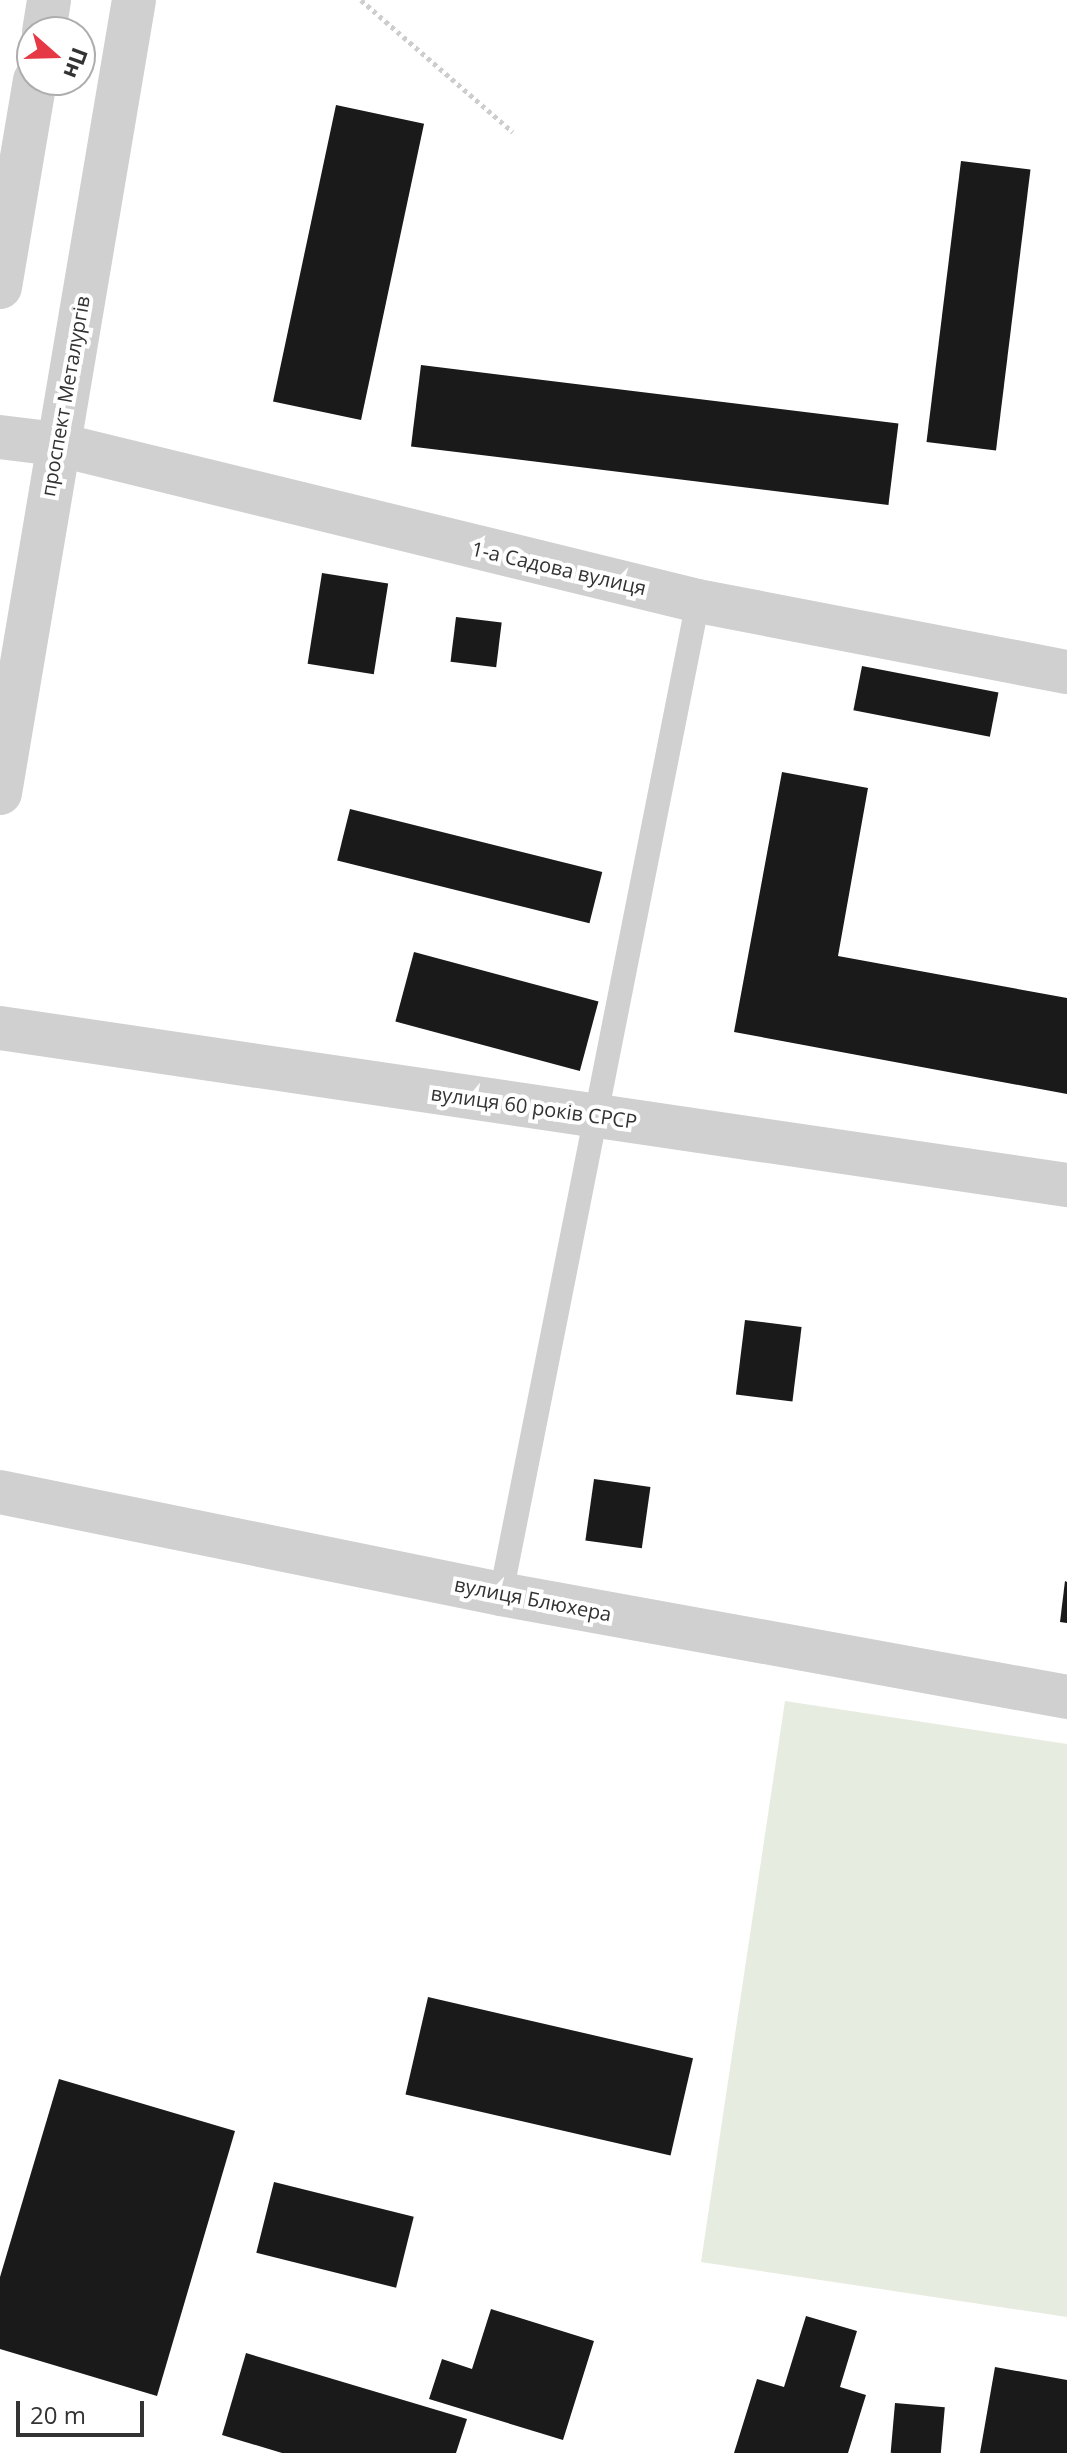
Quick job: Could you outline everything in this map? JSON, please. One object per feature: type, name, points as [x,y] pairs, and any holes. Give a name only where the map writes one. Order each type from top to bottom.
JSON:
[{"type":"street","name":"проспект Металургів","points":[[0,793],[56,444],[134,0]]},
{"type":"street","points":[[0,287],[32,96]]},
{"type":"street","name":"1-а Садова вулиця","points":[[0,437],[56,444],[698,601],[1067,672]]},
{"type":"street","name":"вулиця 60 років СРСР","points":[[0,1028],[1067,1185]]},
{"type":"street","name":"вулиця Блюхера","points":[[0,1492],[501,1594],[1067,1697]]},
{"type":"lane","points":[[501,1594],[698,601]]},
{"type":"path","points":[[361,0],[513,132]]},
{"type":"shaded area","points":[[785,1701],[1067,1744],[1067,2317],[701,2262]]},
{"type":"building","points":[[336,105],[424,124],[361,420],[273,401]]},
{"type":"building","points":[[961,161],[1030,170],[996,450],[927,442]]},
{"type":"building","points":[[421,365],[898,424],[888,505],[411,446]]},
{"type":"building","points":[[322,573],[388,583],[374,674],[308,664]]},
{"type":"building","points":[[456,617],[502,623],[496,667],[451,662]]},
{"type":"building","points":[[862,666],[998,693],[990,737],[853,710]]},
{"type":"building","points":[[782,772],[868,788],[838,956],[1067,998],[1067,1094],[734,1032]]},
{"type":"building","points":[[350,809],[602,872],[589,923],[337,860]]},
{"type":"building","points":[[414,952],[598,1001],[580,1071],[395,1022]]},
{"type":"building","points":[[745,1320],[802,1327],[792,1401],[736,1394]]},
{"type":"building","points":[[594,1479],[650,1487],[642,1548],[585,1540]]},
{"type":"building","points":[[1067,1582],[1067,1623],[1060,1622]]},
{"type":"building","points":[[428,1997],[693,2058],[671,2156],[406,2094]]},
{"type":"building","points":[[59,2079],[235,2131],[157,2396],[0,2349],[0,2277]]},
{"type":"building","points":[[274,2182],[414,2217],[396,2288],[256,2253]]},
{"type":"building","points":[[491,2309],[594,2341],[563,2440],[429,2399],[442,2359],[472,2369]]},
{"type":"building","points":[[806,2316],[857,2331],[840,2387],[866,2395],[848,2453],[734,2453],[757,2379],[784,2387]]},
{"type":"building","points":[[246,2353],[467,2419],[456,2453],[282,2453],[222,2435]]},
{"type":"building","points":[[995,2367],[1067,2380],[1067,2453],[980,2453]]},
{"type":"building","points":[[895,2403],[945,2407],[941,2453],[891,2453]]}]
